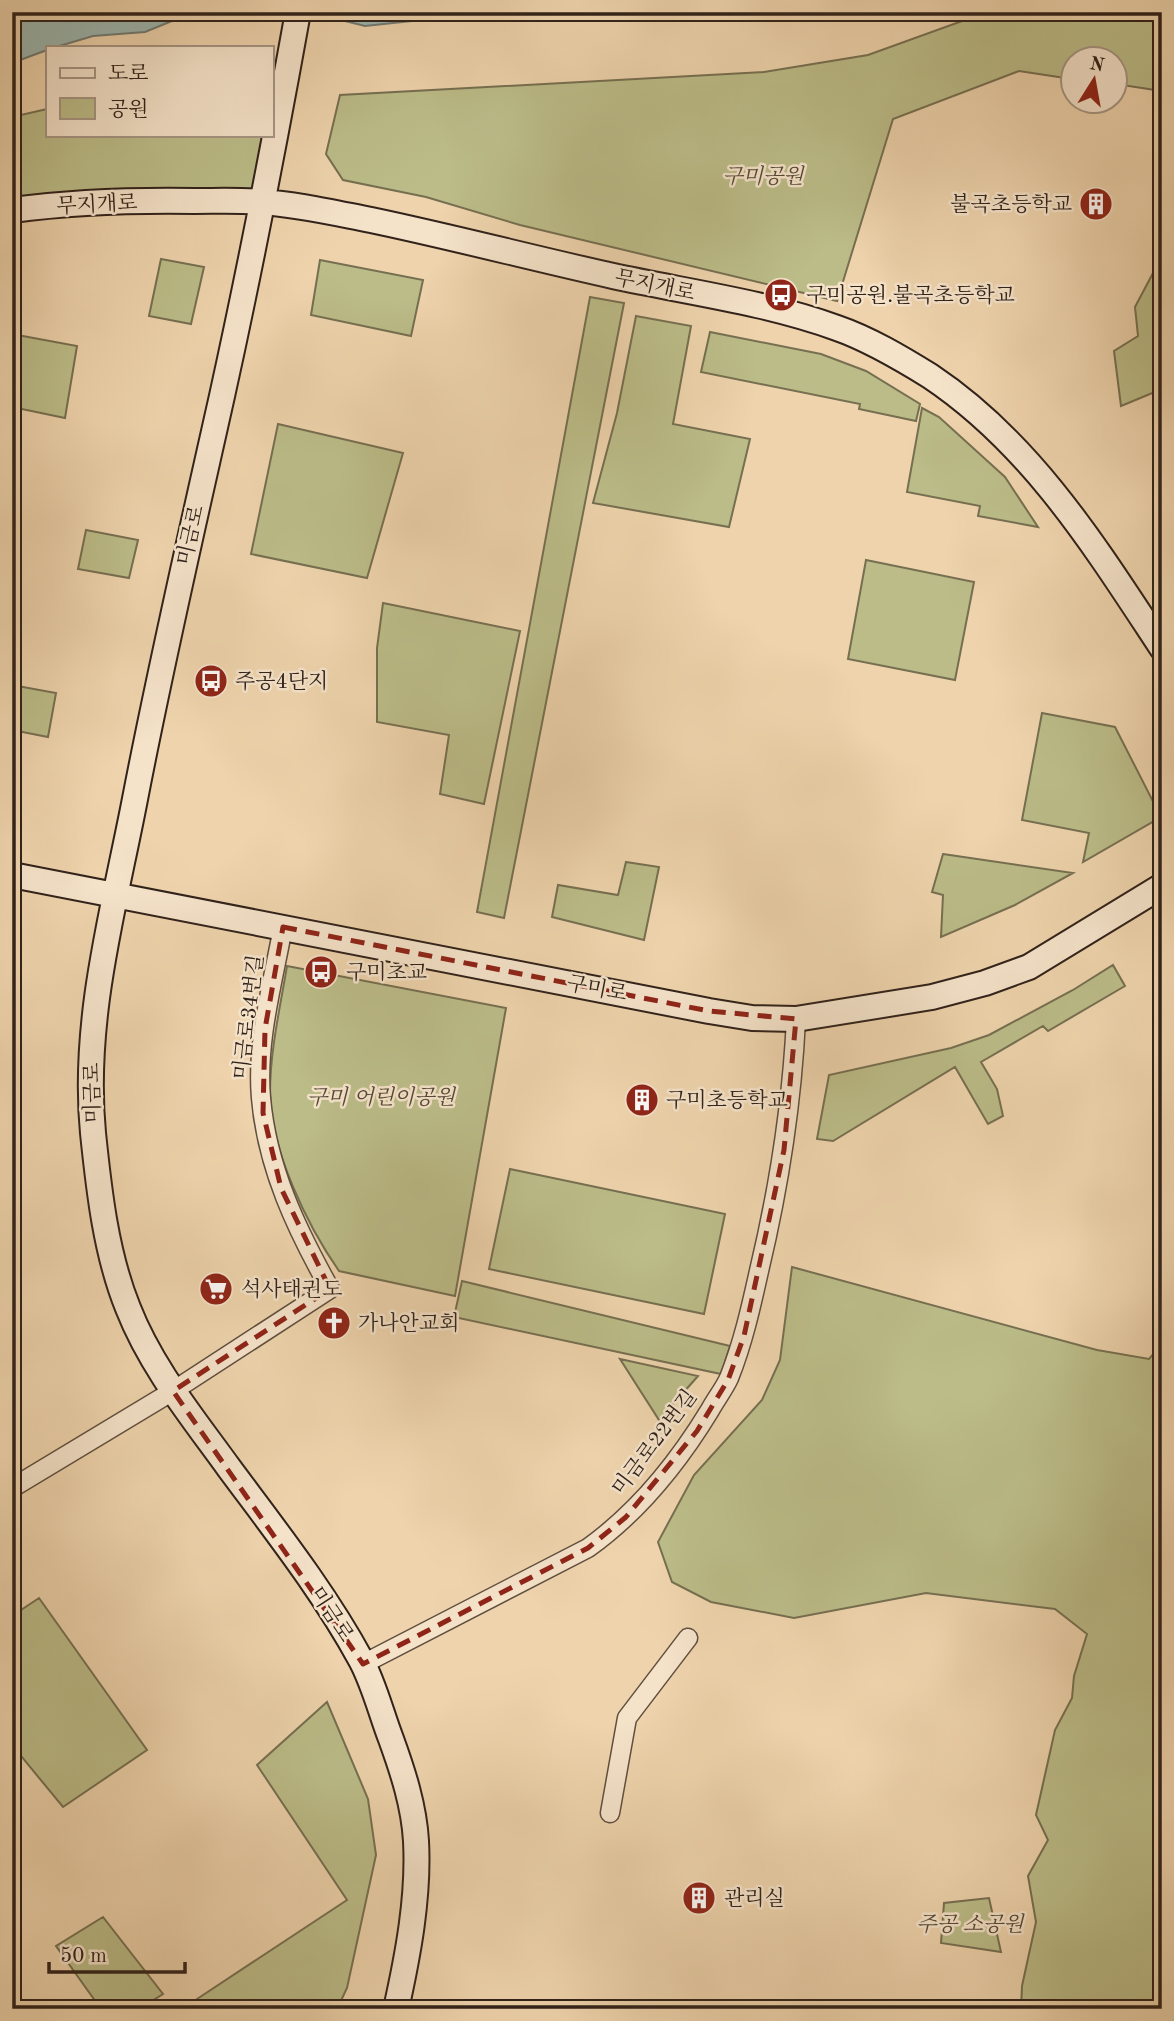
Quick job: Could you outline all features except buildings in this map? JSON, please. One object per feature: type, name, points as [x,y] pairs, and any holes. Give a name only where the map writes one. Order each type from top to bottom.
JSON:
[{"type":"street","name":"미금로","points":[[298,12],[262,202],[149,724],[116,894],[97,999],[90,1092],[105,1218],[118,1281],[128,1310],[145,1346],[173,1391],[310,1581],[363,1664],[401,1766],[416,1840],[415,1893],[396,2009]]},
{"type":"street","name":"무지개로","points":[[12,210],[102,202],[262,202],[464,239],[611,275],[788,313],[840,329],[930,377],[969,405],[1011,444],[1059,496],[1091,539],[1162,648]]},
{"type":"street","name":"구미로","points":[[12,875],[709,1011],[752,1018],[796,1019],[932,997],[985,983],[1029,967],[1162,886]]},
{"type":"street","name":"미금로34번길","points":[[173,1391],[330,1289],[309,1252],[281,1188],[269,1147],[263,1113],[261,1075],[265,1028],[283,927]]},
{"type":"street","name":"미금로22번길","points":[[363,1664],[588,1548],[626,1517],[656,1484],[697,1431],[728,1380],[744,1336],[770,1226],[784,1150],[793,1079],[796,1019]]},
{"type":"street","points":[[12,1488],[173,1391]]},
{"type":"street","points":[[610,1814],[627,1718],[688,1638]]},
{"type":"highlighted area","points":[[283,927],[709,1011],[796,1019],[784,1150],[744,1336],[728,1380],[697,1431],[626,1517],[588,1548],[363,1664],[173,1391],[330,1289],[281,1188],[263,1113],[265,1029]]},
{"type":"green space","name":"구미공원","points":[[987,12],[1162,12],[1162,91],[1128,86],[1128,46],[1058,46],[1058,77],[1019,71],[893,119],[837,301],[520,225],[426,197],[343,180],[326,154],[340,95],[764,72],[868,55]]},
{"type":"green space","points":[[46,109],[46,136],[265,136],[254,192],[12,202],[12,117]]},
{"type":"green space","points":[[1162,256],[1162,389],[1121,406],[1114,351],[1138,336],[1135,307]]},
{"type":"green space","points":[[161,259],[204,267],[191,324],[149,316]]},
{"type":"green space","points":[[320,260],[423,280],[411,336],[311,315]]},
{"type":"green space","points":[[590,297],[624,303],[504,918],[477,912]]},
{"type":"green space","points":[[636,316],[691,326],[673,424],[750,439],[729,527],[593,503],[617,413]]},
{"type":"green space","points":[[710,332],[821,354],[866,371],[920,404],[916,421],[859,409],[860,404],[701,372]]},
{"type":"green space","points":[[12,334],[77,346],[65,418],[12,407]]},
{"type":"green space","points":[[922,408],[939,417],[1005,477],[1038,527],[978,516],[980,506],[907,492]]},
{"type":"green space","points":[[278,424],[403,453],[367,578],[251,554]]},
{"type":"green space","points":[[86,530],[138,540],[129,578],[78,569]]},
{"type":"green space","points":[[866,560],[974,582],[955,680],[848,659]]},
{"type":"green space","points":[[383,603],[520,631],[484,804],[440,794],[449,735],[377,722],[377,648]]},
{"type":"green space","points":[[12,685],[56,693],[48,737],[12,730]]},
{"type":"green space","points":[[1042,713],[1115,727],[1161,817],[1083,862],[1089,833],[1022,820]]},
{"type":"green space","points":[[943,854],[1073,873],[1015,905],[941,937],[943,895],[932,892]]},
{"type":"green space","points":[[626,862],[659,867],[644,940],[552,917],[558,885],[618,895]]},
{"type":"green space","points":[[1113,965],[1125,986],[1048,1031],[1043,1026],[981,1062],[997,1089],[1003,1116],[988,1124],[955,1067],[833,1141],[817,1139],[829,1075],[951,1048],[989,1035],[1073,990]]},
{"type":"green space","name":"구미 어린이공원","points":[[287,966],[506,1008],[455,1296],[339,1271],[303,1210],[277,1139],[270,1093],[274,1045]]},
{"type":"green space","points":[[510,1169],[725,1214],[704,1314],[489,1269]]},
{"type":"green space","points":[[792,1267],[1097,1350],[1149,1359],[1162,1344],[1162,2009],[1021,2009],[1022,1986],[1036,1922],[1028,1876],[1048,1840],[1036,1815],[1055,1730],[1072,1698],[1074,1676],[1087,1634],[1055,1609],[926,1593],[794,1618],[711,1602],[672,1582],[658,1542],[694,1475],[762,1400],[780,1360]]},
{"type":"green space","points":[[462,1281],[730,1346],[721,1374],[454,1317]]},
{"type":"green space","points":[[620,1359],[698,1376],[659,1420]]},
{"type":"green space","points":[[39,1598],[147,1750],[63,1807],[12,1745],[12,1616]]},
{"type":"green space","points":[[327,1702],[368,1799],[376,1855],[347,1988],[337,2009],[202,2009],[197,1999],[347,1900],[257,1765]]},
{"type":"green space","name":"주공 소공원","points":[[989,1898],[1001,1952],[941,1943],[944,1903]]},
{"type":"green space","points":[[103,1917],[163,1994],[139,2009],[101,2009],[56,1946]]},
{"type":"water","points":[[12,12],[194,12],[145,32],[93,36],[59,46],[46,46],[46,50],[12,63]]},
{"type":"water","points":[[309,12],[497,12],[365,26]]},
{"type":"place","name":"불곡초등학교","points":[[1096,204]]},
{"type":"place","name":"구미공원.불곡초등학교","points":[[781,295]]},
{"type":"place","name":"주공4단지","points":[[211,681]]},
{"type":"place","name":"구미초교","points":[[321,972]]},
{"type":"place","name":"구미초등학교","points":[[642,1100]]},
{"type":"place","name":"석사태권도","points":[[216,1289]]},
{"type":"place","name":"가나안교회","points":[[334,1323]]},
{"type":"place","name":"관리실","points":[[699,1898]]}]
